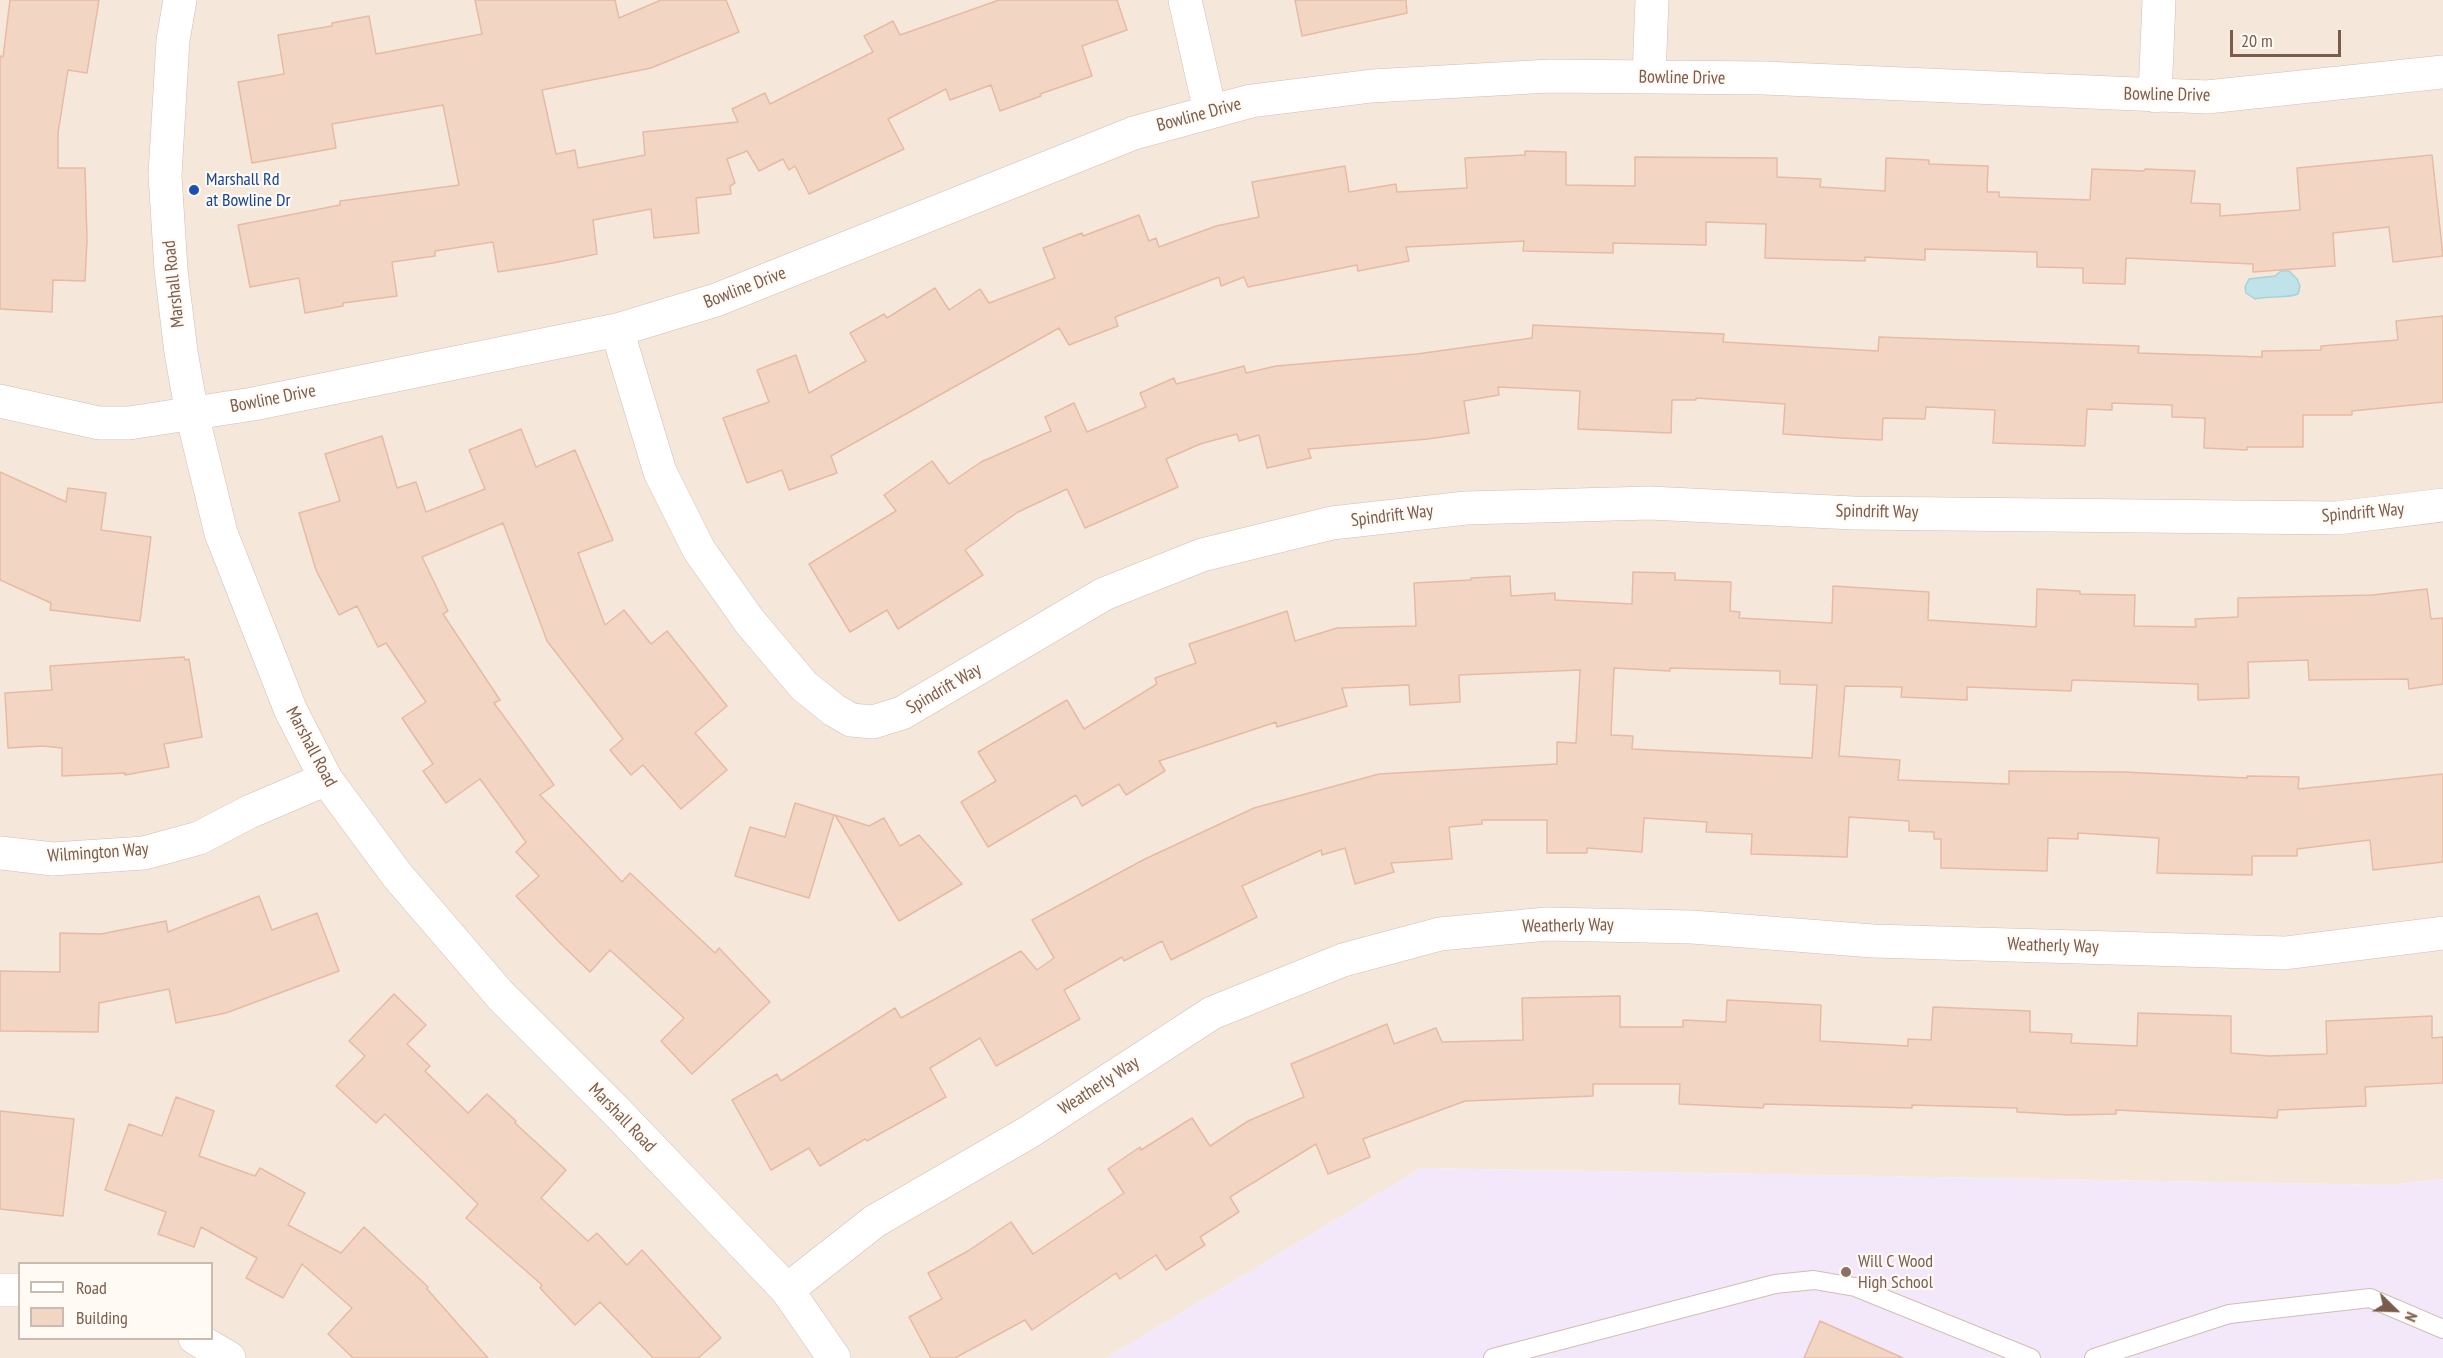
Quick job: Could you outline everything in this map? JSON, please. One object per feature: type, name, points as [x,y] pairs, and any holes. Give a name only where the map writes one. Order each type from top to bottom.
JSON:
[{"type":"street","name":"Marshall Road","points":[[180,0],[173,40],[165,175],[171,270],[181,352],[192,414],[221,533],[291,711],[326,779],[397,875],[501,996],[787,1290],[834,1358]]},
{"type":"street","points":[[1185,0],[1210,111]]},
{"type":"street","points":[[1649,77],[1652,0]]},
{"type":"street","points":[[2155,96],[2159,0]]},
{"type":"street","name":"Bowline Drive","points":[[0,401],[99,423],[129,423],[253,404],[617,330],[716,300],[1134,133],[1251,101],[1372,86],[1550,76],[1764,78],[2207,97],[2443,72]]},
{"type":"street","name":"Spindrift Way","points":[[617,330],[660,472],[699,550],[750,622],[804,686],[834,710],[851,720],[873,722],[902,713],[1104,594],[1202,555],[1332,523],[1466,507],[1650,503],[1853,513],[2325,518],[2443,505]]},
{"type":"street","name":"Wilmington Way","points":[[0,854],[54,859],[144,853],[199,838],[249,812],[326,779]]},
{"type":"street","name":"Weatherly Way","points":[[787,1290],[874,1221],[1029,1132],[1212,1013],[1343,960],[1440,934],[1547,924],[1681,926],[1873,941],[2285,953],[2443,933]]},
{"type":"street","points":[[0,1290],[18,1290]]},
{"type":"street","points":[[198,1340],[229,1358]]},
{"type":"lane","points":[[1493,1358],[1775,1284],[1814,1280],[1855,1287],[2031,1358]]},
{"type":"lane","points":[[2094,1358],[2229,1314],[2370,1298],[2443,1329]]},
{"type":"shaded area","points":[[0,0],[2443,0],[2443,1179],[2389,1185],[1421,1168],[1106,1358],[0,1358]]},
{"type":"shaded area","name":"Will C Wood High School","points":[[1421,1168],[2389,1185],[2443,1179],[2443,1358],[1106,1358]]},
{"type":"water","points":[[2281,271],[2289,271],[2297,279],[2300,286],[2298,294],[2255,299],[2246,293],[2245,287],[2249,279],[2275,276]]},
{"type":"building","points":[[10,0],[99,0],[87,73],[68,70],[58,133],[58,168],[85,168],[87,240],[85,281],[53,280],[52,312],[0,309],[0,56],[3,57]]},
{"type":"building","points":[[475,0],[615,0],[619,18],[661,0],[726,0],[739,32],[651,68],[542,90],[556,154],[575,150],[578,168],[645,155],[643,132],[738,122],[732,109],[765,93],[770,104],[873,52],[864,36],[893,21],[900,35],[999,0],[1117,0],[1127,30],[1082,46],[1092,76],[1000,111],[991,85],[950,100],[946,89],[888,119],[904,149],[809,194],[795,166],[789,170],[783,159],[759,171],[747,151],[727,159],[735,183],[730,186],[731,194],[696,198],[699,233],[654,238],[651,209],[593,220],[597,254],[553,263],[498,272],[493,242],[435,251],[435,256],[392,262],[397,296],[343,303],[343,306],[305,313],[299,278],[250,287],[238,225],[340,205],[340,201],[459,185],[443,105],[332,124],[336,148],[252,163],[238,82],[284,74],[278,35],[332,26],[332,23],[369,16],[376,54],[482,34]]},
{"type":"building","points":[[1295,0],[1406,0],[1407,13],[1302,36]]},
{"type":"building","points":[[1525,151],[1566,152],[1566,185],[1635,186],[1635,157],[1777,158],[1777,177],[1821,179],[1820,187],[1885,191],[1886,158],[1929,160],[1929,164],[1988,166],[1987,192],[1999,192],[1999,197],[2090,200],[2092,169],[2195,171],[2191,203],[2220,204],[2220,216],[2300,210],[2297,168],[2432,155],[2443,256],[2393,262],[2389,227],[2333,233],[2335,266],[2253,272],[2253,264],[2126,258],[2125,284],[2083,283],[2083,268],[2037,267],[2037,252],[1925,249],[1925,260],[1865,257],[1865,261],[1765,258],[1766,224],[1706,222],[1706,245],[1613,243],[1613,253],[1523,251],[1524,241],[1406,247],[1409,261],[1358,271],[1357,265],[1248,287],[1244,277],[1221,286],[1219,277],[1115,317],[1118,326],[1069,345],[1059,328],[831,456],[837,473],[789,490],[782,470],[747,483],[723,418],[769,402],[757,370],[796,355],[809,393],[866,361],[850,333],[884,314],[887,318],[935,288],[949,310],[980,289],[989,303],[1055,278],[1043,248],[1139,215],[1149,241],[1156,238],[1159,247],[1216,226],[1259,217],[1252,182],[1345,166],[1349,192],[1396,184],[1397,192],[1467,188],[1465,158],[1525,155]]},
{"type":"building","points":[[2443,316],[2443,402],[2352,411],[2352,415],[2303,415],[2303,447],[2247,447],[2247,450],[2204,448],[2205,418],[2172,417],[2172,405],[2112,403],[2112,410],[2087,409],[2085,446],[1993,443],[1995,410],[1926,407],[1925,419],[1883,418],[1882,440],[1783,434],[1785,404],[1696,398],[1696,400],[1672,400],[1671,433],[1578,429],[1580,391],[1498,387],[1499,395],[1464,401],[1469,433],[1428,439],[1308,449],[1311,458],[1267,468],[1259,435],[1239,441],[1237,434],[1200,444],[1166,459],[1178,487],[1085,528],[1067,489],[1018,512],[965,550],[983,575],[898,629],[887,610],[850,632],[809,564],[896,511],[884,495],[932,461],[949,484],[981,462],[1051,431],[1045,417],[1074,403],[1087,432],[1146,407],[1140,393],[1174,378],[1176,384],[1244,366],[1246,373],[1276,366],[1417,354],[1532,338],[1533,325],[1724,334],[1723,342],[1878,351],[1879,337],[2139,346],[2138,353],[2262,357],[2262,351],[2321,350],[2321,346],[2398,340],[2396,321]]},
{"type":"building","points":[[521,429],[536,467],[575,450],[613,540],[578,553],[605,625],[624,610],[651,644],[667,631],[727,706],[695,733],[727,770],[681,809],[643,765],[631,775],[610,750],[623,739],[547,641],[503,523],[422,557],[448,611],[443,614],[500,700],[494,703],[554,785],[540,795],[622,882],[630,873],[715,953],[719,948],[770,1002],[692,1074],[661,1041],[684,1018],[610,950],[590,972],[516,896],[539,876],[516,852],[526,842],[480,779],[446,803],[423,771],[433,764],[402,718],[426,702],[386,643],[378,647],[357,606],[339,615],[316,570],[299,513],[340,501],[325,454],[382,436],[397,488],[416,482],[426,512],[485,489],[469,450]]},
{"type":"building","points":[[0,472],[66,502],[68,488],[106,493],[101,530],[151,537],[140,621],[50,610],[51,603],[0,580]]},
{"type":"building","points":[[1633,572],[1675,573],[1675,580],[1731,582],[1730,611],[1740,612],[1739,618],[1832,623],[1833,586],[1929,592],[1928,620],[2036,627],[2037,589],[2080,591],[2080,594],[2135,595],[2134,626],[2196,627],[2195,619],[2238,617],[2238,598],[2372,595],[2427,589],[2431,619],[2443,618],[2443,684],[2409,689],[2408,679],[2309,680],[2308,660],[2248,662],[2249,698],[2198,700],[2198,684],[2072,680],[2071,691],[1967,687],[1967,700],[1901,697],[1902,687],[1845,686],[1839,756],[1900,760],[1898,780],[2009,784],[2009,771],[2124,772],[2247,778],[2247,776],[2299,777],[2298,789],[2443,774],[2443,862],[2373,870],[2370,840],[2297,849],[2297,856],[2252,856],[2252,875],[2157,873],[2159,838],[2078,833],[2078,839],[2048,838],[2047,871],[1941,868],[1941,839],[1934,839],[1934,832],[1909,831],[1909,821],[1849,817],[1847,857],[1751,854],[1752,834],[1706,832],[1707,822],[1644,818],[1642,852],[1587,848],[1587,853],[1547,853],[1547,820],[1482,820],[1482,824],[1449,827],[1452,859],[1391,863],[1394,872],[1355,884],[1345,848],[1322,855],[1321,850],[1242,886],[1257,917],[1171,960],[1162,941],[1124,961],[1122,957],[1064,990],[1080,1019],[996,1066],[980,1038],[930,1068],[946,1097],[867,1141],[865,1139],[820,1166],[809,1148],[771,1170],[732,1100],[777,1074],[781,1081],[895,1008],[901,1018],[1021,951],[1037,970],[1054,958],[1032,920],[1143,860],[1254,808],[1379,774],[1557,764],[1557,742],[1576,743],[1580,670],[1459,675],[1460,702],[1410,705],[1409,685],[1342,688],[1347,706],[1277,727],[1276,722],[1159,761],[1165,771],[1126,795],[1119,784],[1082,806],[1076,795],[988,847],[961,802],[996,781],[978,752],[1067,700],[1084,729],[1157,684],[1155,678],[1196,663],[1189,644],[1287,611],[1295,641],[1337,628],[1416,626],[1414,583],[1510,576],[1511,596],[1555,593],[1555,600],[1632,604]],"holes":[[[1614,668],[1670,671],[1670,668],[1780,671],[1780,684],[1817,685],[1812,758],[1632,749],[1633,736],[1611,735]]]},
{"type":"building","points":[[184,657],[185,660],[189,659],[202,737],[164,744],[169,767],[125,775],[125,773],[62,776],[62,748],[43,746],[8,748],[5,693],[52,690],[50,666]]},
{"type":"building","points":[[795,803],[834,815],[809,898],[735,876],[750,827],[785,837]]},
{"type":"building","points":[[835,815],[869,826],[884,818],[900,846],[919,835],[962,884],[899,921]]},
{"type":"building","points":[[259,896],[272,930],[317,913],[339,971],[226,1013],[176,1023],[169,989],[99,1003],[98,1032],[0,1031],[0,971],[60,972],[60,933],[101,934],[166,921],[168,932]]},
{"type":"building","points":[[394,994],[426,1025],[407,1044],[430,1066],[425,1071],[468,1113],[487,1094],[566,1170],[541,1198],[588,1241],[597,1233],[627,1265],[642,1250],[721,1338],[698,1358],[653,1358],[600,1302],[575,1325],[540,1288],[542,1285],[466,1218],[478,1204],[385,1114],[376,1123],[336,1086],[365,1056],[349,1041]]},
{"type":"building","points":[[1620,996],[1620,1027],[1683,1027],[1683,1020],[1726,1022],[1727,1000],[1821,1005],[1820,1041],[1908,1046],[1908,1039],[1931,1040],[1933,1007],[2030,1011],[2030,1032],[2072,1034],[2071,1043],[2137,1046],[2138,1013],[2231,1016],[2231,1053],[2269,1056],[2327,1054],[2326,1021],[2432,1016],[2432,1038],[2443,1037],[2443,1083],[2365,1087],[2366,1106],[2278,1110],[2277,1118],[2116,1110],[2116,1114],[2069,1115],[2017,1112],[2017,1108],[1912,1105],[1912,1108],[1764,1104],[1763,1108],[1679,1104],[1680,1084],[1593,1084],[1593,1096],[1465,1101],[1363,1139],[1370,1157],[1328,1174],[1316,1144],[1230,1197],[1239,1212],[1200,1237],[1205,1245],[1166,1270],[1156,1255],[1120,1279],[1116,1273],[1032,1330],[1025,1320],[955,1358],[931,1358],[909,1317],[942,1299],[928,1273],[968,1251],[1011,1222],[1033,1254],[1124,1193],[1108,1169],[1140,1147],[1141,1150],[1192,1118],[1210,1146],[1248,1121],[1304,1097],[1291,1064],[1387,1024],[1394,1044],[1436,1028],[1442,1042],[1523,1040],[1522,998]]},
{"type":"building","points":[[176,1097],[214,1111],[199,1156],[255,1176],[260,1168],[305,1193],[288,1225],[341,1253],[364,1227],[428,1287],[427,1289],[488,1358],[353,1358],[328,1334],[352,1308],[302,1264],[283,1298],[246,1278],[257,1258],[201,1227],[194,1247],[158,1234],[166,1212],[105,1190],[129,1124],[162,1136]]},
{"type":"building","points":[[0,1111],[74,1119],[63,1216],[0,1209]]},
{"type":"building","points":[[1820,1321],[1903,1358],[1804,1358]]},
{"type":"place","name":"Marshall Rd at Bowline Dr","points":[[194,190]]},
{"type":"place","name":"Will C Wood High School","points":[[1846,1272]]}]
